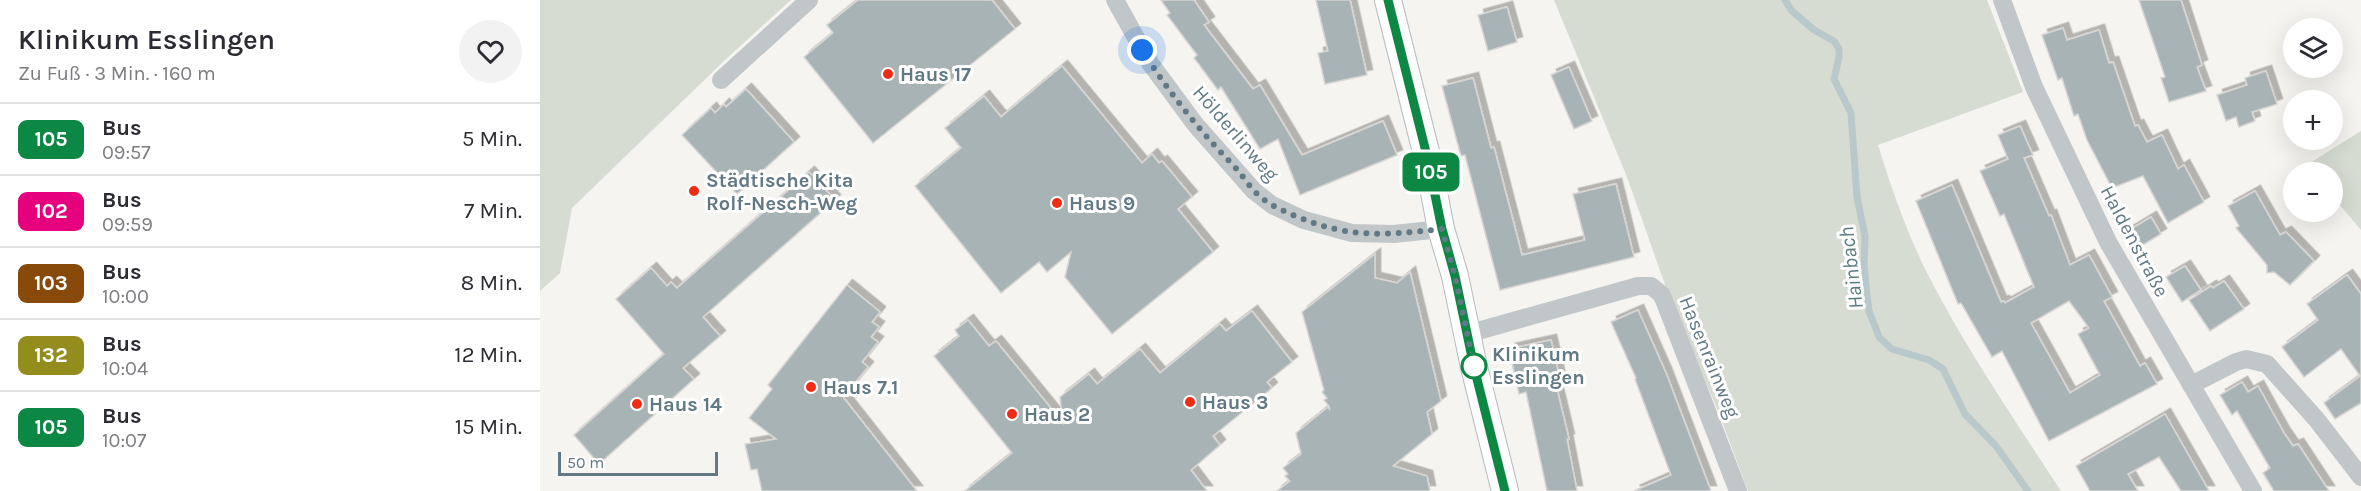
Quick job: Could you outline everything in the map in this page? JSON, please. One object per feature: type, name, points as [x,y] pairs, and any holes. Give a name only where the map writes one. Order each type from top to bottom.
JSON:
[{"type":"street","points":[[721,80],[809,0]]},
{"type":"street","name":"Hölderlinweg","points":[[1115,0],[1150,63],[1200,130],[1261,198],[1283,211],[1352,233],[1380,235],[1442,229]]},
{"type":"street","points":[[1388,0],[1505,491]]},
{"type":"street","name":"Haldenstraße","points":[[2002,0],[2034,87],[2108,242],[2253,491]]},
{"type":"street","name":"Hasenrainweg","points":[[1467,334],[1638,286],[1651,286],[1664,300],[1738,491]]},
{"type":"street","points":[[2191,386],[2246,359],[2267,364],[2317,420],[2361,477]]},
{"type":"shaded area","points":[[540,0],[791,0],[725,60],[572,208],[560,273],[540,291]]},
{"type":"shaded area","points":[[1554,0],[1987,0],[2023,92],[1878,145],[1905,224],[1940,298],[1990,382],[2061,491],[1748,491],[1718,411],[1669,296],[1627,177]]},
{"type":"shaded area","points":[[2361,131],[2361,230],[2343,209],[2343,162],[2311,162],[2331,150],[2343,150],[2343,142]]},
{"type":"building","name":"Haus 17","points":[[858,0],[992,0],[1015,29],[873,143],[804,57],[833,33],[827,25]]},
{"type":"building","points":[[1161,0],[1194,0],[1209,22],[1204,25],[1253,89],[1260,85],[1302,155],[1383,121],[1397,155],[1300,195],[1278,139],[1260,149],[1221,87],[1218,90],[1194,58],[1197,55],[1167,15],[1170,13]]},
{"type":"building","points":[[1316,0],[1350,0],[1367,75],[1325,84],[1318,53],[1328,51]]},
{"type":"building","points":[[2139,0],[2181,0],[2202,65],[2197,67],[2206,91],[2169,102],[2161,78],[2165,77]]},
{"type":"building","points":[[1507,7],[1517,42],[1488,51],[1478,15]]},
{"type":"building","points":[[2063,28],[2067,40],[2099,30],[2109,63],[2113,62],[2135,126],[2138,125],[2147,142],[2162,135],[2178,169],[2184,165],[2204,202],[2168,223],[2143,176],[2112,188],[2087,140],[2078,114],[2074,116],[2062,78],[2058,80],[2042,35]]},
{"type":"building","name":"Haus 9","points":[[1062,66],[1142,163],[1152,154],[1159,163],[1162,161],[1192,197],[1178,209],[1213,252],[1112,334],[1065,277],[1071,252],[1047,272],[1039,262],[1001,293],[915,186],[961,148],[945,128],[984,96],[1001,117]]},
{"type":"building","points":[[1569,67],[1592,121],[1574,129],[1551,75]]},
{"type":"building","points":[[2266,71],[2277,104],[2252,112],[2255,121],[2239,127],[2236,117],[2226,121],[2217,95],[2247,85],[2245,78]]},
{"type":"building","points":[[1473,78],[1491,148],[1494,147],[1522,255],[1585,240],[1573,194],[1616,184],[1634,257],[1500,290],[1465,155],[1461,156],[1442,86]]},
{"type":"building","name":"Städtische Kita Rolf-Nesch-Weg","points":[[746,89],[794,142],[737,194],[682,135],[711,108],[715,113],[724,104],[726,107]]},
{"type":"building","points":[[2020,126],[2033,155],[2024,158],[2049,216],[2051,215],[2070,265],[2089,255],[2112,297],[2104,301],[2140,366],[2145,363],[2157,384],[2049,441],[2002,351],[1992,357],[1961,303],[1958,304],[1916,201],[1952,185],[2001,302],[2005,303],[2034,287],[2004,214],[2000,216],[1980,171],[2008,159],[1998,135]],"holes":[[[2069,301],[2089,328],[2078,334],[2100,375],[2070,393],[2031,323]]]},
{"type":"building","points":[[809,172],[835,200],[703,317],[720,336],[683,368],[694,379],[599,464],[574,435],[664,354],[616,299],[651,268],[667,286],[671,282],[677,288]]},
{"type":"building","points":[[2255,191],[2280,235],[2286,232],[2314,261],[2290,285],[2274,272],[2267,273],[2267,265],[2236,228],[2239,226],[2228,206]]},
{"type":"building","points":[[2151,217],[2161,234],[2136,249],[2126,232]]},
{"type":"building","points":[[1375,254],[1375,278],[1397,283],[1410,272],[1441,401],[1427,412],[1432,434],[1393,466],[1427,476],[1430,491],[1277,491],[1290,481],[1285,476],[1288,474],[1283,468],[1301,454],[1296,433],[1328,407],[1330,410],[1324,400],[1327,398],[1322,392],[1324,390],[1302,312]]},
{"type":"building","points":[[2185,266],[2201,290],[2182,302],[2166,277]]},
{"type":"building","points":[[2347,275],[2361,294],[2361,403],[2335,419],[2324,403],[2360,376],[2341,349],[2304,377],[2282,347],[2318,320],[2307,304]]},
{"type":"building","points":[[2224,281],[2244,309],[2210,331],[2189,300],[2211,286],[2213,288]]},
{"type":"building","name":"Haus 7.1","points":[[847,285],[880,312],[872,322],[879,327],[871,337],[878,342],[862,362],[868,367],[843,397],[917,491],[762,491],[757,469],[751,470],[745,444],[776,439],[749,418],[772,389],[768,385]]},
{"type":"building","points":[[1638,310],[1666,373],[1711,491],[1634,491],[1671,475],[1636,378],[1611,322]]},
{"type":"building","points":[[1252,311],[1292,362],[1267,382],[1272,388],[1213,436],[1220,445],[1191,470],[1207,491],[965,491],[1012,453],[934,356],[959,336],[955,330],[968,320],[989,346],[996,341],[1063,423],[1060,397],[1089,374],[1097,384],[1140,349],[1160,373],[1220,324],[1226,331]]},
{"type":"building","points":[[1551,340],[1561,384],[1556,385],[1569,439],[1567,439],[1577,491],[1547,491],[1526,392],[1519,394],[1509,349]]},
{"type":"building","points":[[2242,382],[2248,392],[2258,386],[2284,433],[2293,446],[2298,444],[2329,491],[2274,491],[2263,473],[2270,468],[2237,411],[2232,415],[2220,395]]},
{"type":"building","points":[[2165,414],[2209,491],[2181,491],[2159,457],[2128,474],[2138,491],[2090,491],[2076,466]]},
{"type":"waterway","name":"Hainbach","points":[[1785,0],[1792,11],[1814,30],[1834,41],[1839,49],[1834,79],[1851,113],[1857,197],[1865,236],[1864,264],[1867,296],[1869,311],[1879,337],[1892,349],[1929,360],[1943,369],[1965,414],[1996,446],[2028,491]]},
{"type":"bus line","name":"105","points":[[1388,0],[1505,491]]},
{"type":"place","name":"Haus 17","points":[[888,74]]},
{"type":"place","name":"Städtische Kita Rolf-Nesch-Weg","points":[[694,191]]},
{"type":"place","name":"Haus 9","points":[[1057,203]]},
{"type":"place","name":"Klinikum Esslingen","points":[[1474,366]]},
{"type":"place","name":"Haus 7.1","points":[[811,387]]},
{"type":"place","name":"Haus 3","points":[[1190,402]]},
{"type":"place","name":"Haus 14","points":[[637,404]]},
{"type":"place","name":"Haus 2","points":[[1012,414]]},
{"type":"route","points":[[1142,50],[1205,136],[1241,173],[1254,191],[1272,205],[1304,220],[1366,235],[1442,229],[1455,276],[1474,366]]}]
